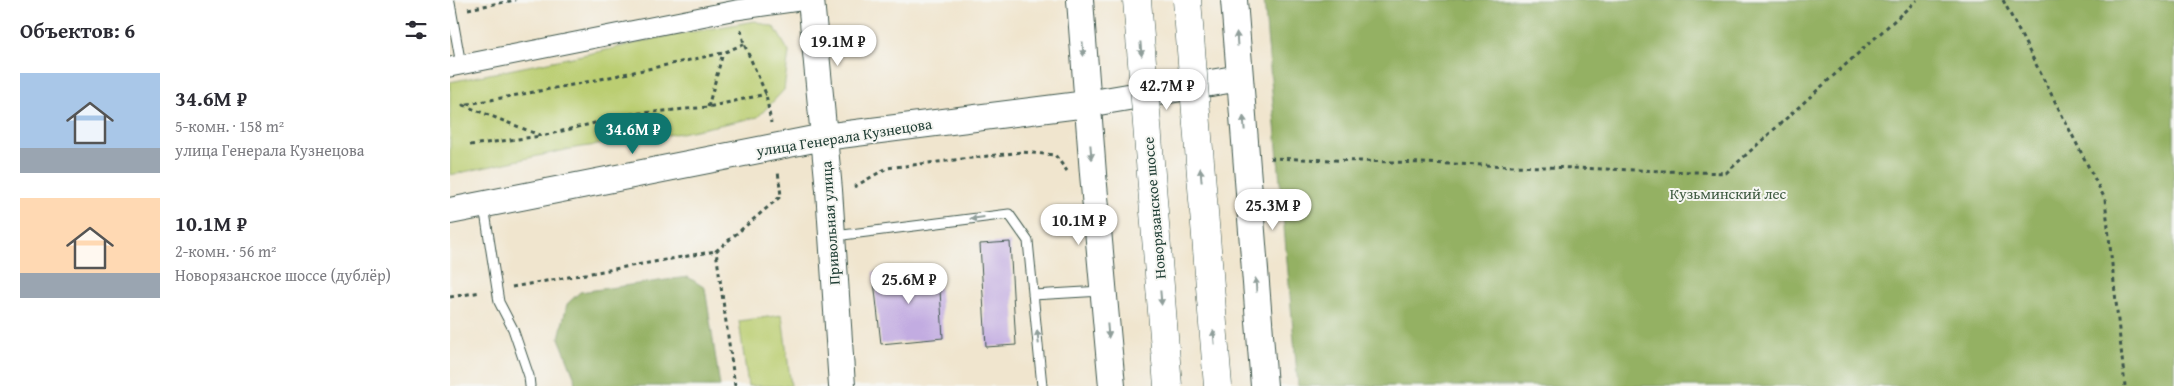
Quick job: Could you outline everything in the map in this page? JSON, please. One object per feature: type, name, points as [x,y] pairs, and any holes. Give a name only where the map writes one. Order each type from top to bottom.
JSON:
[{"type":"highway","name":"Новорязанское шоссе","points":[[1137,0],[1168,386]]},
{"type":"highway","points":[[1187,0],[1218,386]]},
{"type":"main road","name":"Привольная улица","points":[[810,0],[824,138],[842,386]]},
{"type":"main road","points":[[1080,0],[1087,104],[1112,386]]},
{"type":"main road","points":[[1234,0],[1264,386]]},
{"type":"main road","name":"улица Генерала Кузнецова","points":[[450,211],[824,138],[1087,104],[1240,78]]},
{"type":"street","points":[[455,66],[736,10],[806,0]]},
{"type":"lane","points":[[451,8],[455,66]]},
{"type":"lane","points":[[484,205],[498,302],[513,329],[529,376],[530,386]]},
{"type":"lane","points":[[831,236],[1009,214],[1028,241],[1042,386]]},
{"type":"lane","points":[[1033,295],[1105,291]]},
{"type":"path","points":[[451,8],[516,0]]},
{"type":"path","points":[[1267,158],[1726,173],[1917,0]]},
{"type":"path","points":[[2003,0],[2105,199],[2125,386]]},
{"type":"path","points":[[450,297],[716,251],[781,196],[766,94],[744,44],[736,10]]},
{"type":"path","points":[[542,136],[463,105],[577,84],[723,53],[744,44]]},
{"type":"path","points":[[708,107],[723,53]]},
{"type":"path","points":[[470,145],[542,136],[631,114],[708,107],[766,94]]},
{"type":"path","points":[[854,188],[887,168],[1022,152],[1054,155],[1071,176]]},
{"type":"path","points":[[716,251],[735,386]]},
{"type":"green space","name":"Кузьминский лес","points":[[1264,0],[2174,0],[2174,386],[1298,386]]},
{"type":"green space","points":[[755,21],[775,28],[789,52],[784,90],[758,117],[681,133],[575,148],[450,175],[450,82],[662,37]]},
{"type":"green space","points":[[688,277],[705,288],[720,386],[575,386],[574,376],[559,338],[567,304],[580,292]]},
{"type":"green space","points":[[782,315],[791,386],[748,386],[739,321]]},
{"type":"building","points":[[1010,242],[1016,345],[986,347],[980,244]]},
{"type":"building","points":[[926,266],[939,275],[943,338],[881,344],[873,272]]}]
